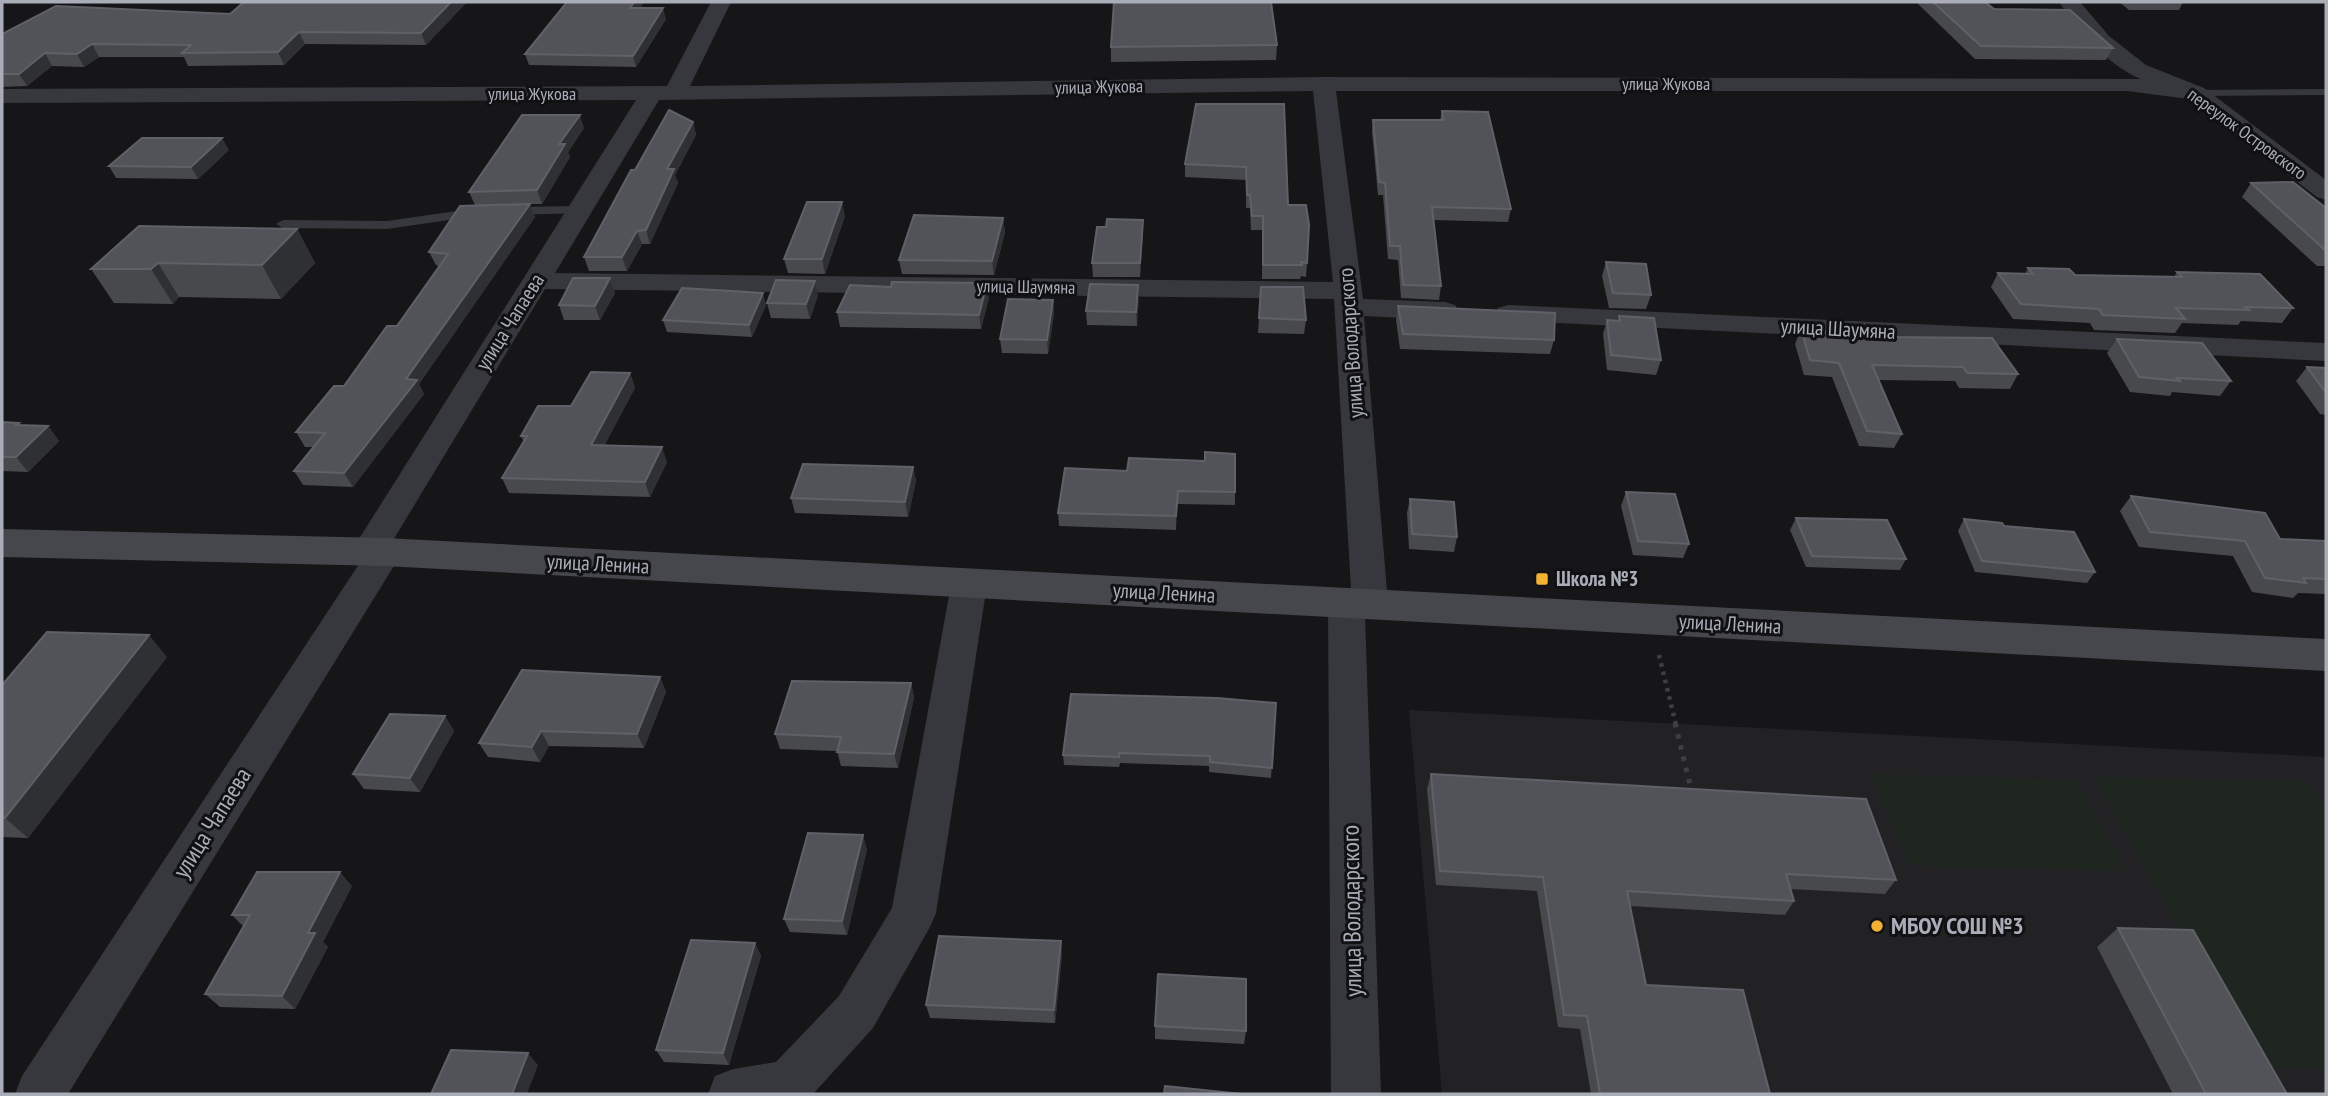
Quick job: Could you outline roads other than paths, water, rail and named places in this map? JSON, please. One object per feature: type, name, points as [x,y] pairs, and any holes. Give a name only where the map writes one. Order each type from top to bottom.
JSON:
[{"type":"main road","name":"улица Ленина","points":[[2,542],[377,552],[2326,655]]},
{"type":"street","name":"улица Чапаева","points":[[40,1094],[377,552],[580,210],[664,93],[721,2]]},
{"type":"street","name":"переулок Островского","points":[[2069,2],[2101,41],[2138,70],[2196,93],[2326,192]]},
{"type":"street","name":"улица Жукова","points":[[2,96],[664,93],[1324,84],[2127,84],[2196,93]]},
{"type":"street","name":"улица Володарского","points":[[1324,84],[1349,299],[1358,602],[1356,1094]]},
{"type":"street","name":"улица Шаумяна","points":[[536,281],[1349,299],[2326,352]]},
{"type":"street","points":[[733,1094],[788,1086],[856,1012],[914,914],[969,585]]},
{"type":"lane","points":[[2196,93],[2326,92]]},
{"type":"lane","points":[[283,224],[387,225],[468,212],[580,210]]},
{"type":"place","name":"Школа №3","points":[[1542,579]]},
{"type":"place","name":"МБОУ СОШ №3","points":[[1877,926]]}]
